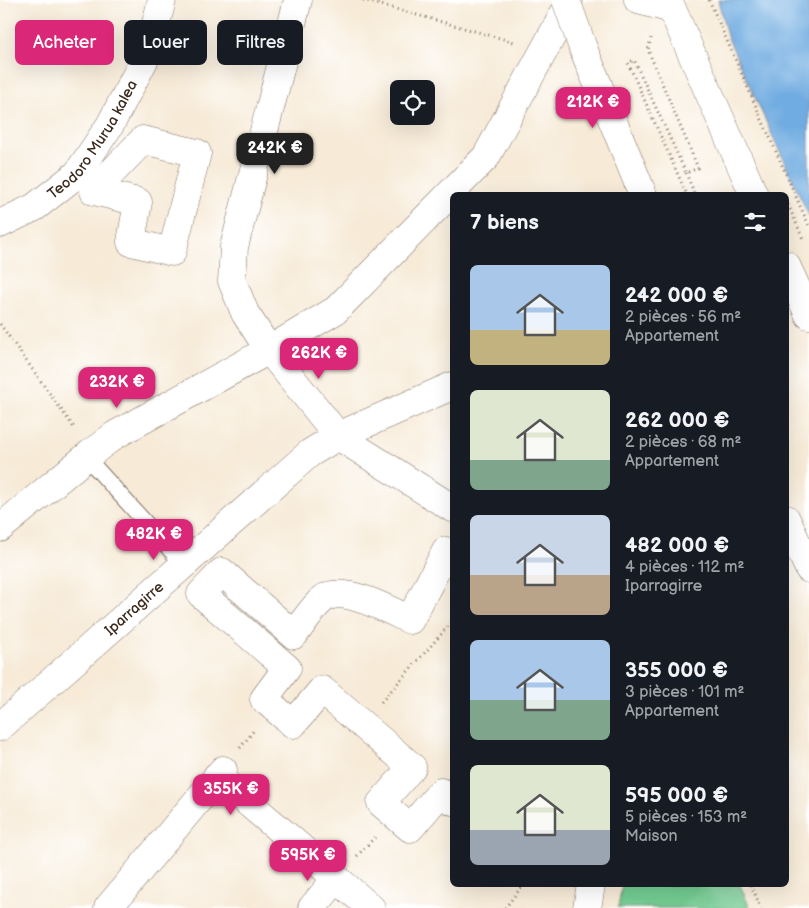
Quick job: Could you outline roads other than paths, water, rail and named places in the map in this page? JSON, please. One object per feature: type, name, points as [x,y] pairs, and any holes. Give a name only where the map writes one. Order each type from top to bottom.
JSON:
[{"type":"street","name":"Teodoro Murua kalea","points":[[1,223],[35,207],[77,174],[110,125],[149,51],[162,0]]},
{"type":"street","points":[[298,0],[234,247],[232,281],[245,313],[269,350],[338,436],[450,507]]},
{"type":"street","points":[[638,0],[670,5],[753,192]]},
{"type":"street","points":[[452,192],[486,157],[544,50],[573,2]]},
{"type":"street","points":[[573,2],[583,48],[641,192]]},
{"type":"street","points":[[143,140],[198,153],[172,252],[131,242],[138,202],[94,191],[143,140]]},
{"type":"street","points":[[0,528],[114,435],[269,350],[336,310],[450,194]]},
{"type":"street","points":[[789,272],[809,315]]},
{"type":"street","name":"Iparragirre","points":[[0,727],[310,453],[338,436],[450,387]]},
{"type":"street","points":[[789,526],[809,569]]},
{"type":"street","points":[[450,554],[446,551],[410,620],[371,602],[342,594],[333,594],[323,599],[294,635],[222,572],[201,594],[287,668],[264,699],[294,724],[322,690],[412,767],[381,804],[395,816],[410,828],[441,792],[450,799]]},
{"type":"street","points":[[108,908],[220,773],[336,879],[371,908]]},
{"type":"street","points":[[312,908],[336,879]]},
{"type":"street","points":[[588,908],[591,887]]},
{"type":"lane","points":[[88,455],[184,564]]},
{"type":"water","points":[[718,0],[809,0],[809,216],[727,36]]}]
